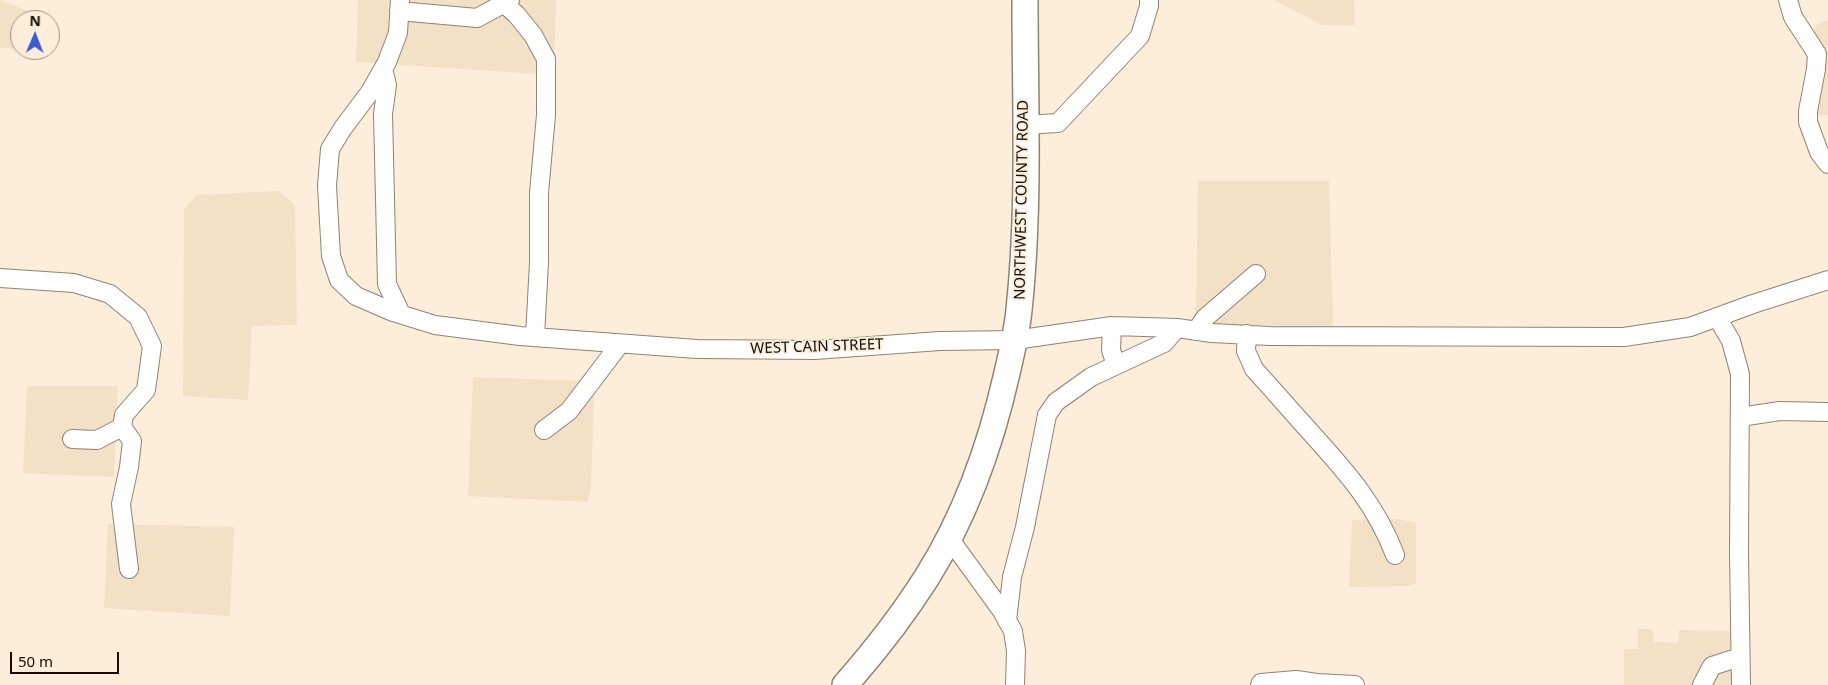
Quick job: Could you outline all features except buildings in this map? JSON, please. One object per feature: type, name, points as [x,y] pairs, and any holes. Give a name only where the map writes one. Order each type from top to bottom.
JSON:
[{"type":"highway","name":"NORTHWEST COUNTY ROAD","points":[[845,685],[909,604],[949,538],[968,497],[999,411],[1019,312],[1024,247],[1025,0]]},
{"type":"street","points":[[1025,126],[1058,123],[1140,36],[1149,0]]},
{"type":"street","points":[[1788,0],[1793,17],[1822,58],[1816,68],[1808,111],[1808,122],[1813,138],[1828,164]]},
{"type":"street","points":[[400,6],[478,18],[506,2],[533,34],[546,60],[546,115],[539,193],[539,262],[535,337]]},
{"type":"street","name":"WEST CAIN STREET","points":[[400,6],[398,33],[382,70],[370,92],[330,149],[327,186],[331,256],[339,280],[356,296],[435,325],[535,337],[698,349],[815,350],[940,341],[1014,340],[1112,326],[1177,328],[1212,333],[1270,336],[1624,337],[1690,327],[1828,280]]},
{"type":"street","points":[[382,70],[387,85],[383,114],[387,284],[401,314]]},
{"type":"street","points":[[1196,330],[1205,318],[1256,274]]},
{"type":"street","points":[[0,278],[74,283],[110,294],[138,317],[152,346],[146,390],[124,415],[122,427],[132,441],[129,467],[121,504],[129,568]]},
{"type":"street","points":[[1717,317],[1731,341],[1740,374],[1741,685]]},
{"type":"street","points":[[1112,326],[1112,350],[1116,365]]},
{"type":"street","points":[[1007,621],[1012,577],[1025,526],[1047,415],[1056,402],[1084,382],[1164,343],[1177,328]]},
{"type":"street","points":[[1247,334],[1246,351],[1254,369],[1349,475],[1372,507],[1386,531],[1395,555]]},
{"type":"street","points":[[544,430],[568,412],[620,344]]},
{"type":"street","points":[[1740,417],[1780,411],[1828,412]]},
{"type":"street","points":[[72,439],[97,440],[122,427]]},
{"type":"street","points":[[949,538],[1002,611],[1013,631],[1016,651],[1015,685]]},
{"type":"street","points":[[1702,685],[1712,666],[1740,657]]},
{"type":"street","points":[[1260,685],[1261,683],[1296,680],[1318,684],[1355,685]]},
{"type":"shaded area","points":[[0,0],[25,10],[10,10],[10,48],[0,48]]},
{"type":"shaded area","points":[[358,0],[556,0],[554,75],[356,62]]},
{"type":"shaded area","points":[[1274,0],[1354,0],[1355,25],[1322,25]]},
{"type":"shaded area","points":[[1828,21],[1828,115],[1799,114],[1810,59],[1803,45],[1817,25]]},
{"type":"shaded area","points":[[1198,181],[1329,181],[1333,326],[1210,325],[1192,322],[1196,307]]},
{"type":"shaded area","points":[[279,191],[295,205],[297,325],[252,326],[248,400],[183,396],[184,209],[197,195]]},
{"type":"shaded area","points":[[473,377],[584,381],[594,391],[591,490],[587,502],[468,496]]},
{"type":"shaded area","points":[[27,386],[118,386],[114,477],[23,473]]},
{"type":"shaded area","points":[[1398,519],[1416,523],[1416,584],[1405,586],[1349,587],[1352,520]]},
{"type":"shaded area","points":[[108,524],[234,527],[230,616],[104,608]]},
{"type":"shaded area","points":[[1638,629],[1652,629],[1654,642],[1678,643],[1679,630],[1731,631],[1733,685],[1624,685],[1624,649],[1638,649]]}]
